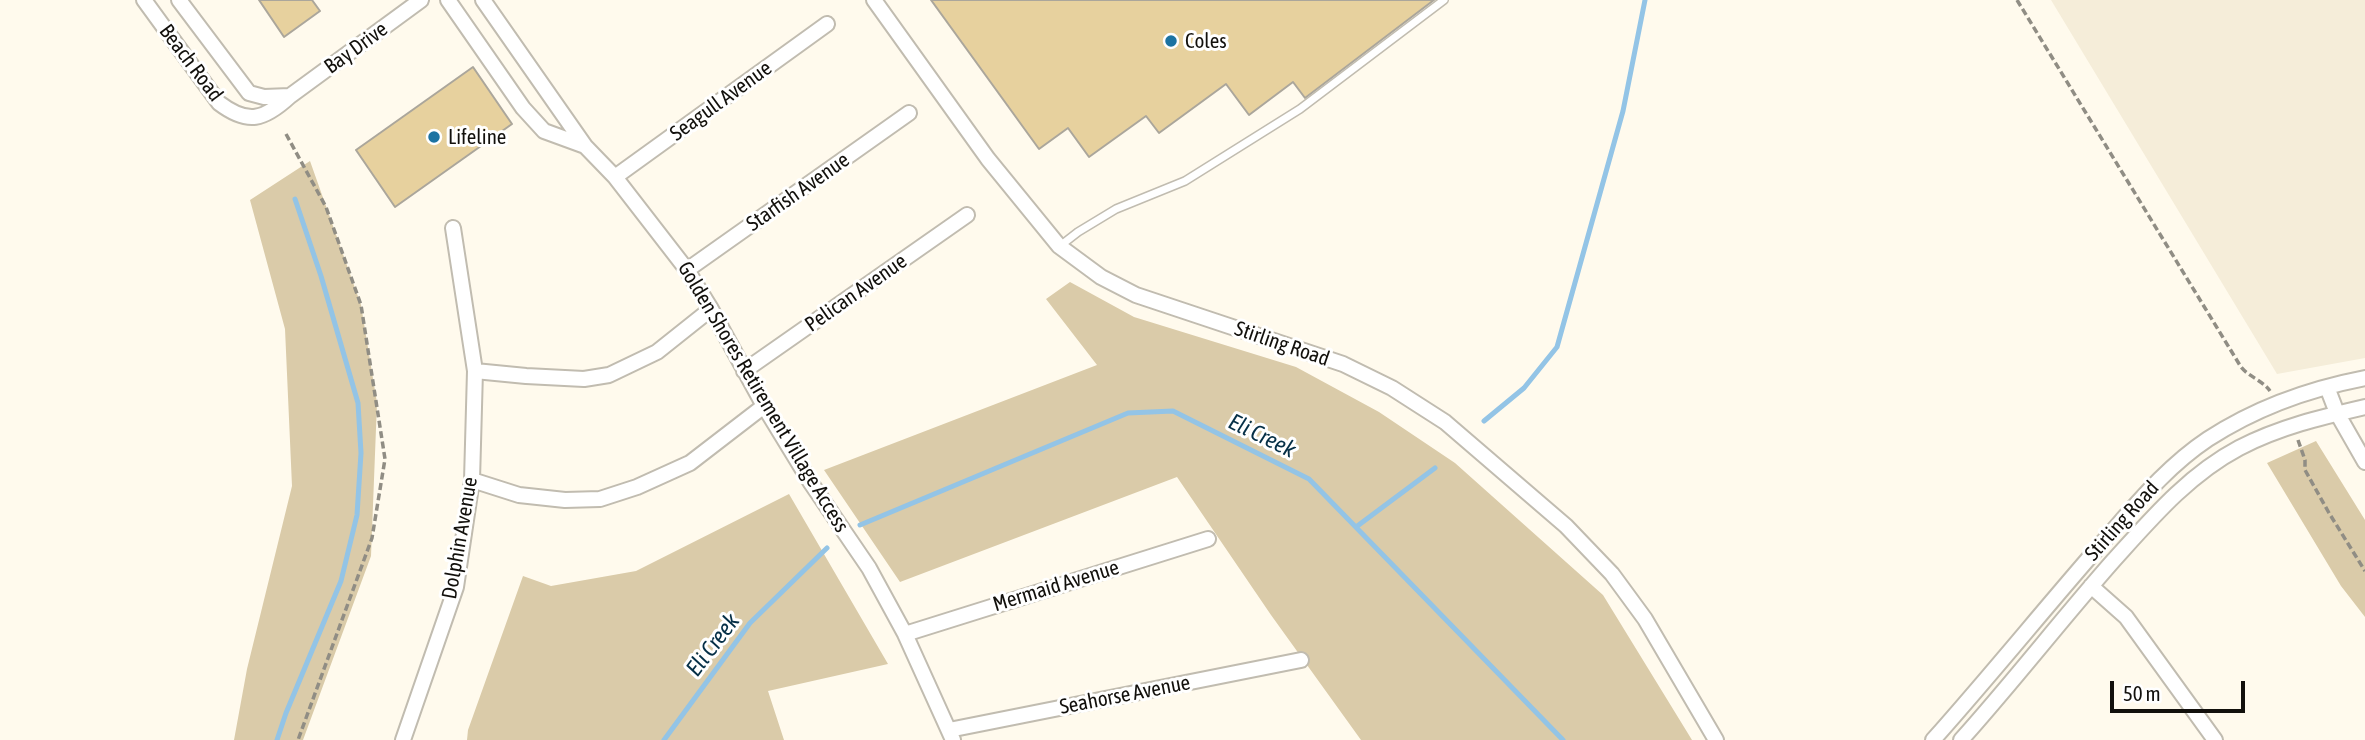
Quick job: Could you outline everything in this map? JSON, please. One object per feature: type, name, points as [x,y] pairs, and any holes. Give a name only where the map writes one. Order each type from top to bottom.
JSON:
[{"type":"street","name":"Beach Road","points":[[144,0],[219,103],[235,115],[255,118],[276,108],[290,96]]},
{"type":"street","name":"Beach Road","points":[[179,0],[249,93],[264,97],[290,96]]},
{"type":"street","name":"Bay Drive","points":[[290,96],[421,0]]},
{"type":"street","name":"Golden Shores Retirement Village Access","points":[[448,0],[523,108],[544,131],[585,146]]},
{"type":"street","name":"Golden Shores Retirement Village Access","points":[[483,0],[585,146],[615,177],[687,270],[764,407],[811,483],[869,568],[905,634],[951,735]]},
{"type":"street","name":"Stirling Road","points":[[874,0],[988,159],[1059,246],[1101,277],[1136,295],[1343,365],[1392,388],[1445,422],[1566,526],[1612,574],[1645,619],[1716,740]]},
{"type":"street","name":"Seagull Avenue","points":[[615,177],[827,24]]},
{"type":"street","name":"Starfish Avenue","points":[[687,270],[909,113]]},
{"type":"street","name":"Pelican Avenue","points":[[744,371],[967,215]]},
{"type":"street","name":"Dolphin Avenue","points":[[403,740],[456,587],[472,480],[475,371],[453,228]]},
{"type":"street","points":[[475,371],[584,379],[609,375],[657,352],[711,309]]},
{"type":"street","name":"Stirling Road","points":[[1933,740],[2153,485],[2178,461],[2241,419],[2278,402],[2365,378]]},
{"type":"street","points":[[2328,387],[2337,413],[2365,462]]},
{"type":"street","points":[[472,480],[519,495],[565,500],[600,499],[637,488],[690,463],[764,407]]},
{"type":"street","name":"Stirling Road","points":[[1961,740],[2153,516],[2203,471],[2238,448],[2291,426],[2365,407]]},
{"type":"street","name":"Mermaid Avenue","points":[[905,634],[1208,539]]},
{"type":"street","points":[[2091,586],[2126,617],[2215,740]]},
{"type":"street","name":"Seahorse Avenue","points":[[951,735],[1301,660]]},
{"type":"street","name":"Stirling Road","points":[[1690,696],[1726,740]]},
{"type":"lane","points":[[1059,246],[1116,209],[1185,181],[1300,108],[1444,0]]},
{"type":"path","points":[[2017,0],[2241,366],[2246,373],[2265,383],[2278,402]]},
{"type":"path","points":[[286,134],[326,207],[361,305],[385,459],[372,537],[298,740]]},
{"type":"path","points":[[2291,426],[2301,445],[2305,470],[2365,571]]},
{"type":"shaded area","points":[[2051,0],[2365,0],[2365,358],[2277,374]]},
{"type":"shaded area","points":[[310,161],[361,305],[377,403],[371,556],[303,740],[234,740],[247,669],[292,486],[285,329],[250,200]]},
{"type":"shaded area","points":[[1070,282],[1134,317],[1296,367],[1379,412],[1455,463],[1603,595],[1692,740],[1361,740],[1177,477],[900,582],[824,470],[1097,365],[1046,299]]},
{"type":"shaded area","points":[[2316,441],[2365,520],[2365,617],[2341,586],[2267,463]]},
{"type":"shaded area","points":[[789,494],[888,664],[768,691],[784,740],[467,740],[468,730],[523,576],[551,586],[636,571]]},
{"type":"building","points":[[259,0],[312,0],[320,11],[284,37]]},
{"type":"building","name":"Coles","points":[[931,0],[1434,0],[1305,98],[1293,82],[1249,115],[1226,84],[1159,133],[1146,116],[1089,157],[1068,128],[1039,149]]},
{"type":"building","name":"Lifeline","points":[[473,67],[512,124],[395,207],[356,150]]},
{"type":"waterway","points":[[1484,421],[1524,388],[1557,347],[1623,111],[1645,0]]},
{"type":"waterway","points":[[277,740],[341,581],[357,515],[361,453],[358,403],[321,276],[295,199]]},
{"type":"waterway","name":"Eli Creek","points":[[860,525],[1128,413],[1173,411],[1309,479],[1563,740]]},
{"type":"waterway","points":[[1356,527],[1435,468]]},
{"type":"waterway","name":"Eli Creek","points":[[664,740],[750,623],[827,548]]},
{"type":"place","name":"Coles","points":[[1171,41]]},
{"type":"place","name":"Lifeline","points":[[434,137]]}]
